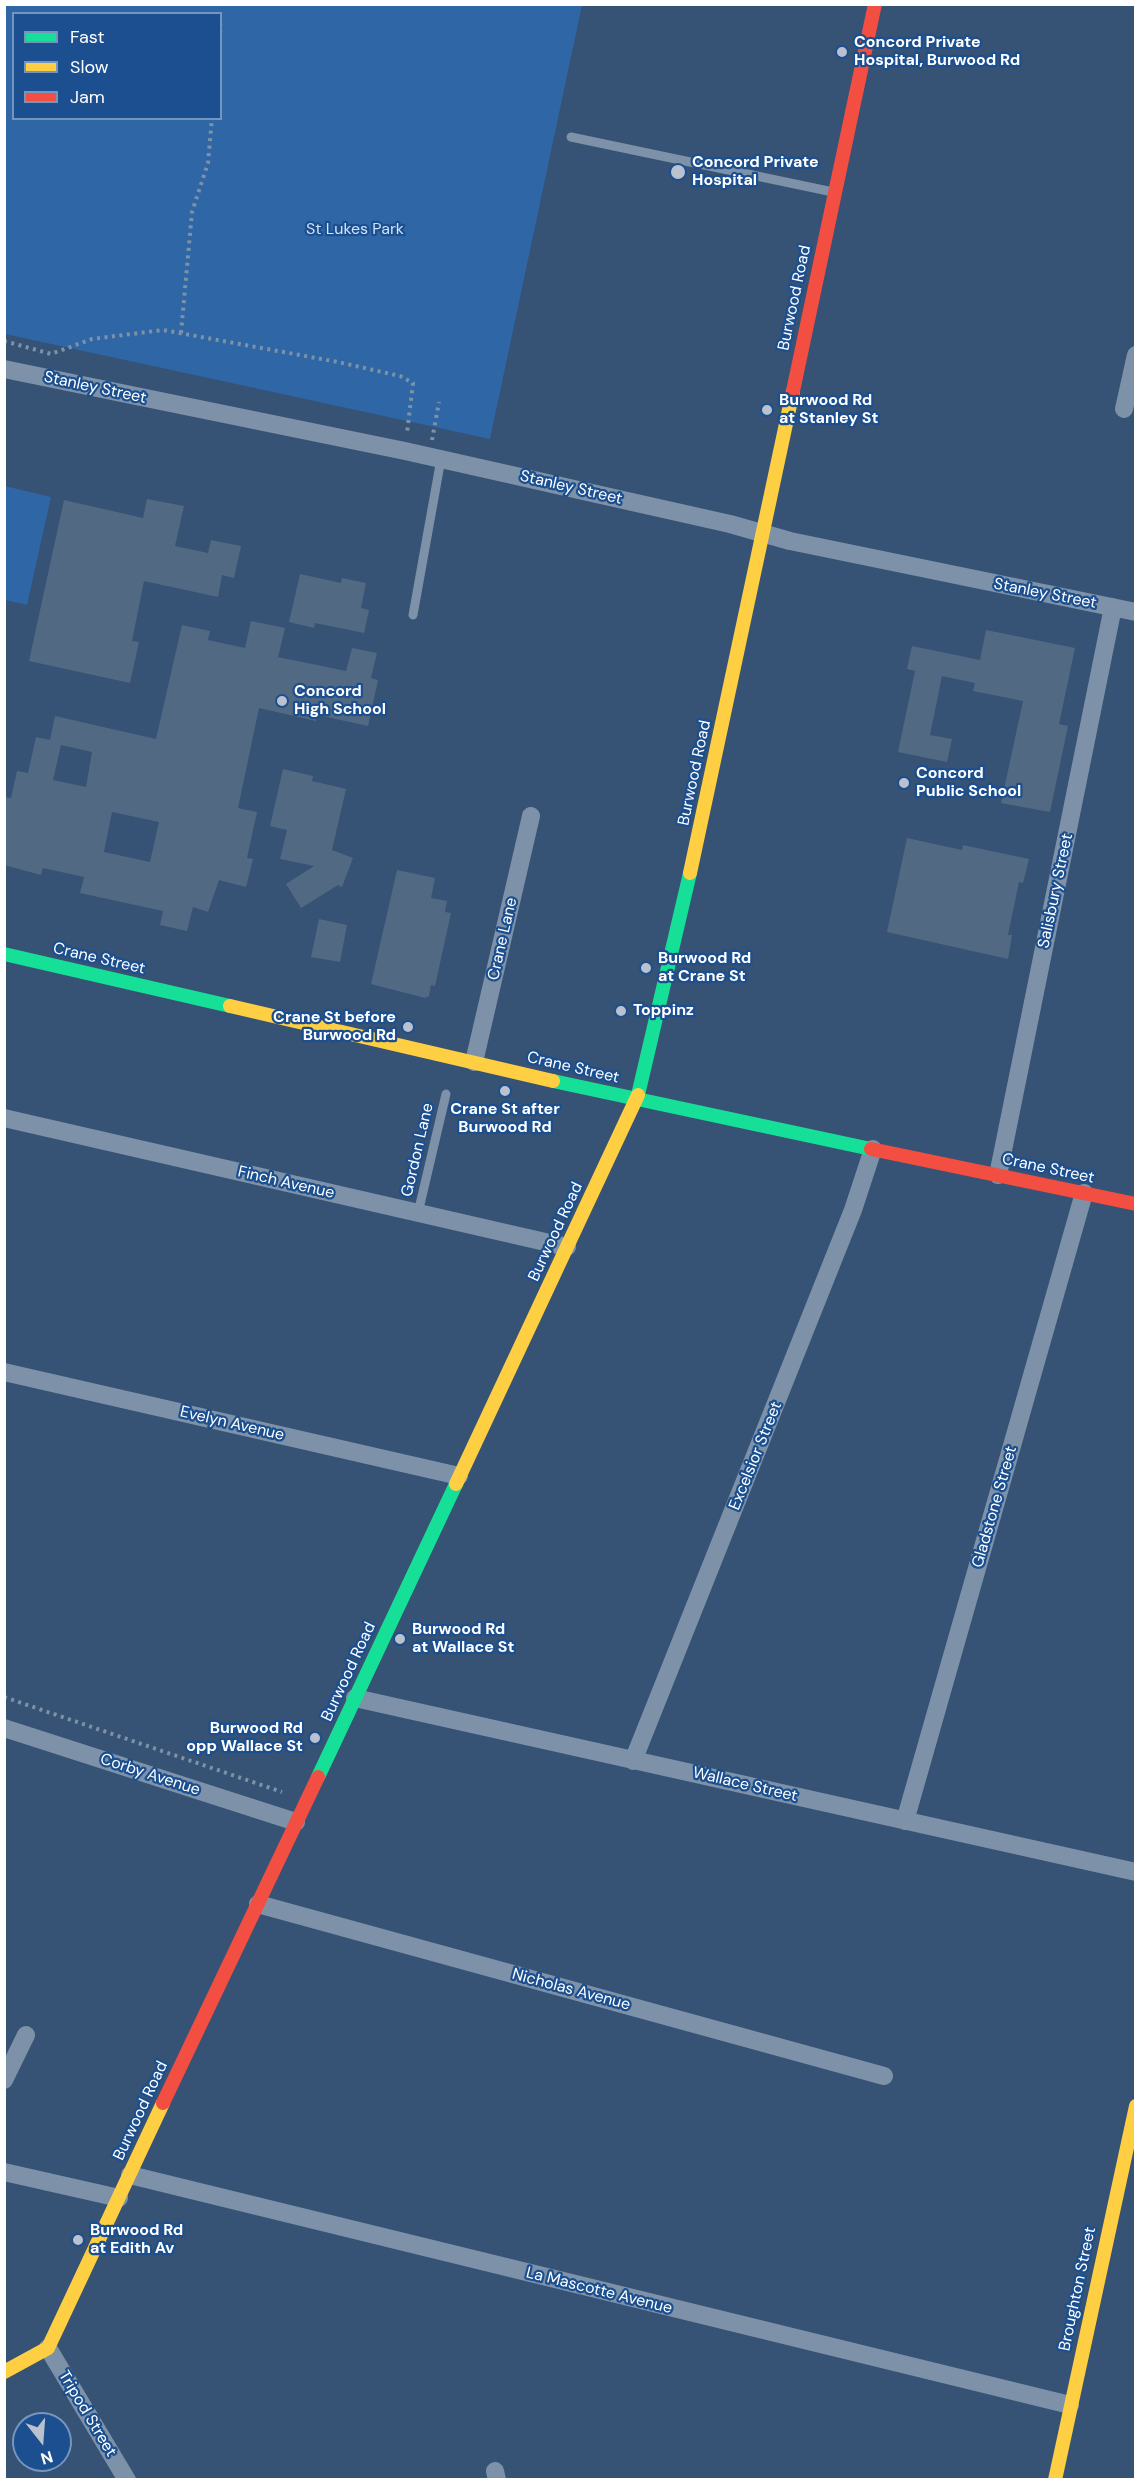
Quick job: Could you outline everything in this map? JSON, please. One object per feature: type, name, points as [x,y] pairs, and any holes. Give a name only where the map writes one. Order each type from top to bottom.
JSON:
[{"type":"street","name":"Burwood Road","points":[[48,2348],[637,1100],[647,1066],[764,534],[875,4]]},
{"type":"street","points":[[1124,409],[1136,355]]},
{"type":"street","name":"Stanley Street","points":[[4,369],[405,451],[764,534],[1136,612]]},
{"type":"street","name":"Salisbury Street","points":[[998,1175],[1113,608]]},
{"type":"street","name":"Crane Lane","points":[[474,1062],[531,816]]},
{"type":"street","name":"Crane Street","points":[[4,954],[637,1100],[1136,1204]]},
{"type":"street","name":"Finch Avenue","points":[[4,1118],[567,1247]]},
{"type":"street","name":"Excelsior Street","points":[[633,1761],[853,1210],[873,1149]]},
{"type":"street","name":"Gladstone Street","points":[[905,1821],[1084,1193]]},
{"type":"street","name":"Evelyn Avenue","points":[[4,1372],[459,1476]]},
{"type":"street","name":"Wallace Street","points":[[354,1698],[1136,1872]]},
{"type":"street","name":"Corby Avenue","points":[[4,1728],[296,1822]]},
{"type":"street","name":"Nicholas Avenue","points":[[258,1904],[884,2076]]},
{"type":"street","points":[[4,2080],[26,2035]]},
{"type":"street","name":"Broughton Street","points":[[1055,2480],[1136,2106]]},
{"type":"street","points":[[4,2172],[119,2198]]},
{"type":"street","name":"La Mascotte Avenue","points":[[130,2175],[1070,2405]]},
{"type":"street","points":[[4,2372],[48,2348]]},
{"type":"street","name":"Tripod Street","points":[[48,2348],[127,2480]]},
{"type":"lane","points":[[571,137],[834,192]]},
{"type":"lane","points":[[413,615],[435,458]]},
{"type":"lane","name":"Gordon Lane","points":[[418,1213],[446,1094]]},
{"type":"path","points":[[181,333],[192,212],[208,163],[212,120]]},
{"type":"path","points":[[4,341],[51,354],[92,339],[162,330],[338,362],[400,376],[413,383],[405,451]]},
{"type":"path","points":[[435,458],[439,402]]},
{"type":"path","points":[[4,1697],[282,1792]]},
{"type":"green space","name":"St Lukes Park","points":[[5,4],[582,5],[490,439],[5,334]]},
{"type":"green space","points":[[5,486],[51,497],[27,605],[5,600]]},
{"type":"building","points":[[147,499],[184,506],[175,546],[208,553],[211,540],[241,546],[234,578],[222,575],[218,597],[144,581],[132,641],[139,642],[130,683],[29,661],[64,500],[143,518]]},
{"type":"building","points":[[300,574],[341,583],[342,578],[366,583],[361,608],[369,610],[364,633],[315,623],[314,628],[289,622]]},
{"type":"building","points":[[251,621],[285,628],[278,657],[346,671],[352,648],[377,653],[371,678],[378,680],[368,726],[318,715],[316,721],[259,708],[238,808],[257,812],[247,858],[253,859],[246,887],[219,880],[208,912],[193,907],[187,931],[160,925],[163,911],[80,893],[84,877],[43,868],[41,875],[4,865],[4,797],[11,798],[17,771],[28,773],[36,737],[50,740],[55,716],[156,739],[182,625],[210,631],[208,640],[245,648]],"holes":[[[61,745],[92,752],[86,787],[53,780]],[[112,812],[159,822],[150,862],[104,852]]]},
{"type":"building","points":[[986,630],[1075,648],[1059,724],[1068,726],[1050,812],[1001,803],[1023,701],[973,691],[975,683],[942,676],[930,735],[952,739],[947,762],[898,752],[915,671],[907,669],[912,646],[980,660]]},
{"type":"building","points":[[283,769],[313,776],[312,781],[346,789],[332,850],[353,858],[342,887],[338,885],[301,908],[286,884],[314,866],[280,859],[287,830],[270,826]]},
{"type":"building","points":[[907,838],[962,850],[963,845],[1029,859],[1023,883],[1019,882],[1008,935],[1012,935],[1008,959],[887,932]]},
{"type":"building","points":[[397,870],[435,878],[431,898],[447,901],[445,912],[451,913],[435,986],[431,985],[429,996],[425,998],[371,984]]},
{"type":"building","points":[[319,919],[347,925],[340,962],[311,957]]},
{"type":"traffic: fast","points":[[638,1095],[690,873]]},
{"type":"traffic: fast","points":[[4,954],[230,1006]]},
{"type":"traffic: fast","points":[[553,1081],[871,1149]]},
{"type":"traffic: fast","points":[[318,1777],[456,1484]]},
{"type":"traffic: slow","points":[[690,873],[793,391]]},
{"type":"traffic: slow","points":[[230,1006],[553,1081]]},
{"type":"traffic: slow","points":[[456,1484],[638,1095]]},
{"type":"traffic: slow","points":[[4,2372],[48,2348],[163,2103]]},
{"type":"traffic: slow","points":[[1055,2480],[1136,2106]]},
{"type":"traffic: jam","points":[[793,391],[875,4]]},
{"type":"traffic: jam","points":[[871,1149],[1136,1204]]},
{"type":"traffic: jam","points":[[163,2103],[318,1777]]},
{"type":"place","name":"Concord Private Hospital, Burwood Rd","points":[[842,52]]},
{"type":"place","name":"Concord Private Hospital","points":[[678,172]]},
{"type":"place","name":"Burwood Rd at Stanley St","points":[[767,410]]},
{"type":"place","name":"Concord High School","points":[[282,701]]},
{"type":"place","name":"Concord Public School","points":[[904,783]]},
{"type":"place","name":"Burwood Rd at Crane St","points":[[646,968]]},
{"type":"place","name":"Toppinz","points":[[621,1011]]},
{"type":"place","name":"Crane St before Burwood Rd","points":[[408,1027]]},
{"type":"place","name":"Crane St after Burwood Rd","points":[[505,1091]]},
{"type":"place","name":"Burwood Rd at Wallace St","points":[[400,1639]]},
{"type":"place","name":"Burwood Rd opp Wallace St","points":[[315,1738]]},
{"type":"place","name":"Burwood Rd at Edith Av","points":[[78,2240]]}]
